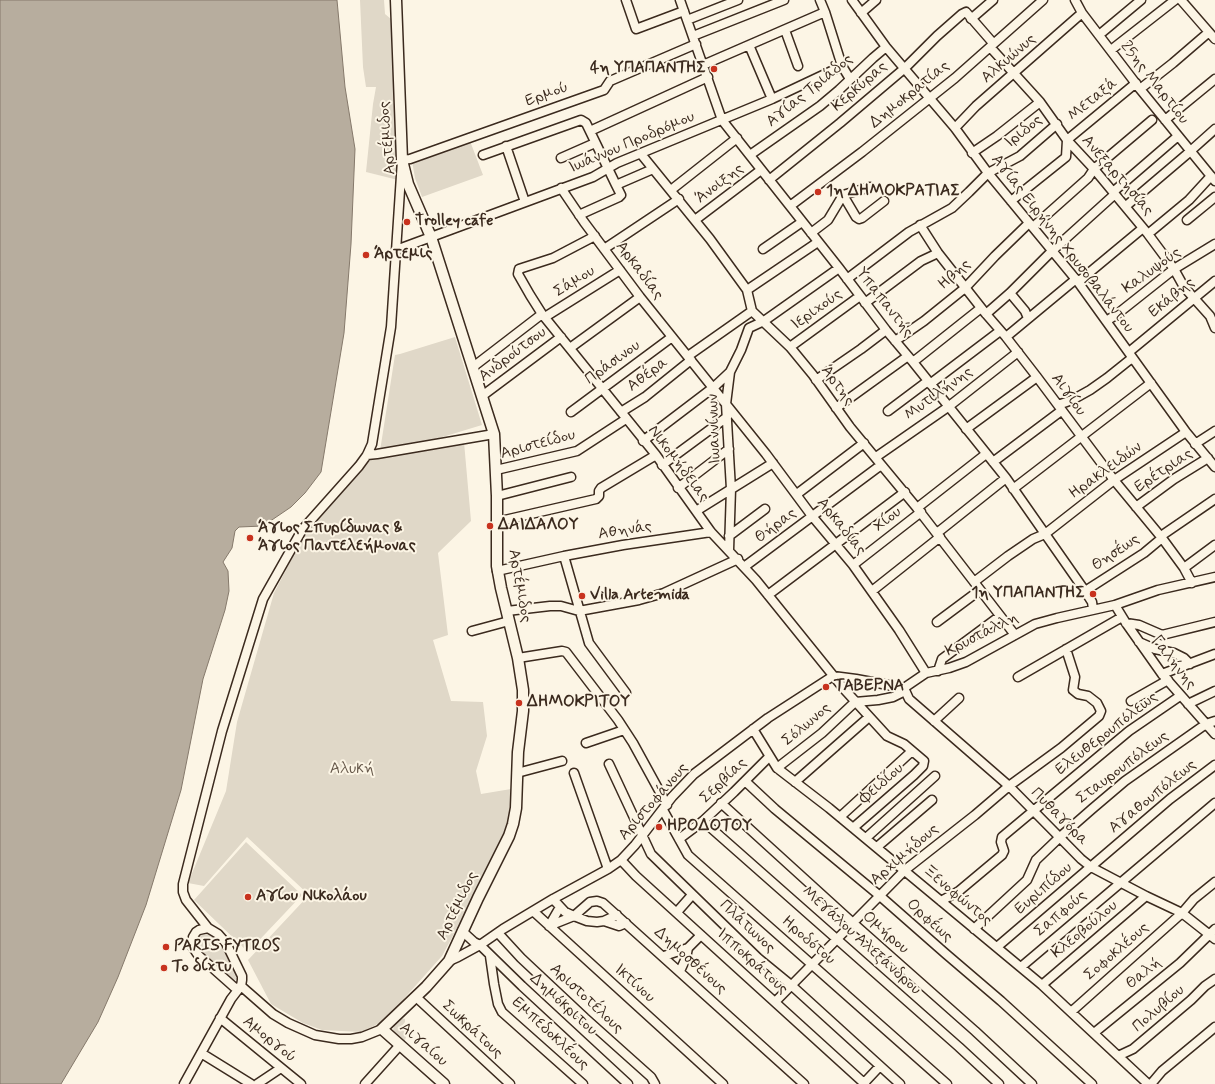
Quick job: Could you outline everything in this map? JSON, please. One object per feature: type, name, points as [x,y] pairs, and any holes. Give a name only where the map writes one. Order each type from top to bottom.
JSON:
[{"type":"main road","name":"Αρτέμιδος","points":[[382,1029],[436,977],[448,961],[511,832],[516,808],[518,752],[523,711],[522,680],[498,571],[494,434],[430,237],[408,184],[402,160],[396,0]]},
{"type":"main road","name":"Αιγαίου","points":[[382,1029],[444,1084]]},
{"type":"street","points":[[626,0],[636,29],[684,11]]},
{"type":"street","name":"Υπαπαντής","points":[[680,0],[722,120],[886,330],[1006,478],[1085,591],[1092,602],[1093,609]]},
{"type":"street","points":[[687,20],[738,0]]},
{"type":"street","name":"Ερμού","points":[[402,160],[410,159],[604,90],[610,82],[694,40],[784,0]]},
{"type":"street","points":[[820,0],[842,66],[850,79]]},
{"type":"street","points":[[852,0],[886,47],[905,68]]},
{"type":"street","points":[[861,13],[876,0]]},
{"type":"street","name":"Κερκύρας","points":[[769,180],[905,68],[937,36],[962,14],[969,15],[993,0]]},
{"type":"street","name":"Δημοκρατίας","points":[[790,206],[862,152],[955,78],[1043,0]]},
{"type":"street","points":[[1099,35],[1141,0]]},
{"type":"street","points":[[1111,50],[1175,0]]},
{"type":"street","points":[[1181,0],[1215,39]]},
{"type":"street","name":"25ης Μαρτίου","points":[[1076,1],[1082,13],[1138,86],[1213,178]]},
{"type":"street","points":[[703,65],[825,12]]},
{"type":"street","name":"Αλκυώνυς","points":[[955,128],[976,106],[1082,13]]},
{"type":"street","name":"Ανεξαρτησίας","points":[[969,15],[1014,74],[1040,102],[1067,140],[1094,169],[1146,231],[1174,269],[1184,286],[1210,316],[1215,328]]},
{"type":"street","points":[[785,30],[798,66]]},
{"type":"street","points":[[1138,86],[1173,63],[1209,32]]},
{"type":"street","points":[[749,45],[772,99]]},
{"type":"street","name":"Αγίας Τριάδος","points":[[750,155],[820,106],[886,47]]},
{"type":"street","name":"Ιωάννου Προδρόμου","points":[[396,250],[593,176],[607,168],[772,99],[842,66]]},
{"type":"street","name":"Αγίας Ειρήνης Χρυσοβαλάντου","points":[[905,68],[955,128],[988,173],[1077,280],[1186,432],[1215,467]]},
{"type":"street","points":[[590,131],[708,77]]},
{"type":"street","points":[[1165,120],[1215,79]]},
{"type":"street","name":"Μεταξά","points":[[1067,140],[1138,86]]},
{"type":"street","points":[[972,153],[997,136],[1040,102]]},
{"type":"street","points":[[483,155],[578,120],[584,121],[621,195],[620,197],[579,215]]},
{"type":"street","name":"Ηβης","points":[[896,341],[965,288],[995,256],[1088,178],[1094,169],[1152,120]]},
{"type":"street","name":"Ιριδος","points":[[847,279],[920,225],[929,222],[952,208],[988,173],[1020,156],[1057,124]]},
{"type":"street","points":[[1126,206],[1215,129]]},
{"type":"street","points":[[836,408],[1010,293],[1114,193],[1178,136]]},
{"type":"street","points":[[671,190],[737,138]]},
{"type":"street","points":[[1066,156],[1067,140]]},
{"type":"street","points":[[561,158],[595,143]]},
{"type":"street","points":[[506,146],[525,202]]},
{"type":"street","points":[[1011,201],[1075,148]]},
{"type":"street","points":[[641,154],[679,199],[747,290],[752,311]]},
{"type":"street","points":[[184,1084],[231,998],[241,986],[242,976],[226,942],[218,934],[208,928],[186,900],[183,892],[183,884],[222,731],[263,599],[302,530],[367,455],[372,444],[391,327],[402,160]]},
{"type":"street","points":[[616,185],[653,169]]},
{"type":"street","name":"Άνοιξης","points":[[695,220],[761,170]]},
{"type":"street","points":[[888,411],[929,382],[1028,318],[1077,280],[1189,200],[1213,178]]},
{"type":"street","points":[[811,233],[828,220],[843,195],[870,187]]},
{"type":"street","name":"Αρκαδίας","points":[[561,188],[579,215],[640,297],[714,387],[797,494],[812,516],[872,590],[926,674]]},
{"type":"street","points":[[843,195],[856,217],[859,219],[884,201]]},
{"type":"street","points":[[1187,220],[1215,197]]},
{"type":"street","points":[[604,249],[679,199]]},
{"type":"street","points":[[763,249],[802,222]]},
{"type":"street","name":"Αιγίου","points":[[920,225],[965,288],[1018,352],[1120,488],[1162,537],[1184,568],[1192,583]]},
{"type":"street","name":"Νικομήδειας","points":[[595,236],[553,258],[519,269],[517,272],[544,315],[643,441],[656,455],[678,488],[711,532],[738,559],[855,702],[887,736],[903,744],[921,758]]},
{"type":"street","points":[[747,290],[818,242]]},
{"type":"street","name":"Καλυψούς","points":[[1106,322],[1174,269],[1215,244]]},
{"type":"street","points":[[866,303],[921,261],[938,252]]},
{"type":"street","points":[[749,328],[764,321],[839,268]]},
{"type":"street","name":"Σάμου","points":[[473,367],[544,315],[620,270]]},
{"type":"street","name":"Εκάβης","points":[[993,462],[1060,408],[1107,378],[1194,297],[1215,281]]},
{"type":"street","points":[[1010,293],[1025,311],[1028,318]]},
{"type":"street","name":"Ιεριχούς","points":[[790,347],[860,296]]},
{"type":"street","points":[[570,348],[640,297]]},
{"type":"street","name":"Άρτης","points":[[752,311],[790,347],[836,408],[939,535],[1015,635]]},
{"type":"street","name":"Ιωαννίνων","points":[[729,550],[731,489],[726,404],[730,372],[741,350],[749,328],[752,311]]},
{"type":"street","name":"Αθέρα","points":[[623,415],[689,358],[752,311]]},
{"type":"street","points":[[816,380],[886,330]]},
{"type":"street","name":"Ανδρούτσου","points":[[482,396],[561,337]]},
{"type":"street","name":"Πράσινου","points":[[571,412],[672,337]]},
{"type":"street","name":"Μυτιλήνης","points":[[876,457],[948,407],[1018,352]]},
{"type":"street","points":[[643,441],[714,387],[730,372]]},
{"type":"street","points":[[966,429],[1037,377]]},
{"type":"street","points":[[1013,489],[1080,436],[1151,383]]},
{"type":"street","name":"Αριστείδου","points":[[496,470],[581,450],[623,415]]},
{"type":"street","points":[[662,465],[727,417]]},
{"type":"street","points":[[1195,444],[1215,431]]},
{"type":"street","name":"Ηρακλειδών","points":[[974,582],[1008,556],[1033,539],[1044,534],[1104,487],[1186,432]]},
{"type":"street","points":[[367,455],[494,434]]},
{"type":"street","points":[[797,494],[864,443]]},
{"type":"street","points":[[678,488],[729,449]]},
{"type":"street","name":"Χίου","points":[[853,565],[986,454]]},
{"type":"street","points":[[496,522],[596,499],[601,488],[656,455]]},
{"type":"street","name":"Ερέτριας","points":[[1136,507],[1174,479],[1208,458]]},
{"type":"street","points":[[696,511],[772,463]]},
{"type":"street","name":"Θήρας","points":[[744,567],[882,465]]},
{"type":"street","points":[[496,496],[571,477]]},
{"type":"street","points":[[872,590],[1006,478]]},
{"type":"street","points":[[1104,487],[1120,488]]},
{"type":"street","points":[[768,595],[905,492]]},
{"type":"street","name":"Θησέως","points":[[1085,591],[1144,552],[1162,537],[1215,499]]},
{"type":"street","points":[[730,536],[766,509]]},
{"type":"street","name":"Αθηνάς","points":[[498,571],[564,556],[623,545],[711,532]]},
{"type":"street","points":[[1184,568],[1215,545]]},
{"type":"street","points":[[564,556],[589,643],[626,693]]},
{"type":"street","points":[[472,631],[508,616],[550,606],[561,606],[579,611],[639,600],[664,593],[738,559]]},
{"type":"street","name":"Κρυστάλλη","points":[[855,702],[893,697],[926,674],[966,662],[1035,624],[1046,620],[1115,605],[1158,590],[1215,577]]},
{"type":"street","points":[[937,622],[980,590]]},
{"type":"street","name":"Γαλήνης","points":[[1115,605],[1139,642],[1165,677],[1180,696],[1215,734]]},
{"type":"street","points":[[938,671],[942,659],[1000,616]]},
{"type":"street","points":[[1018,677],[1066,649],[1124,620],[1162,635],[1215,622]]},
{"type":"street","points":[[1139,642],[1156,649],[1174,653],[1184,658],[1190,664]]},
{"type":"street","name":"Αρχιμήδους","points":[[775,1002],[905,870],[1009,786],[1061,748],[1100,714],[1101,711],[1097,703],[1088,696],[1078,694],[1073,690],[1075,677],[1066,649]]},
{"type":"street","name":"Ηροδότου","points":[[518,658],[562,650],[566,652],[624,730],[646,767],[679,839],[688,855],[947,1084]]},
{"type":"street","points":[[1130,701],[1165,677],[1190,664],[1215,654]]},
{"type":"street","points":[[833,676],[856,679],[905,690]]},
{"type":"street","name":"Αριστοφάνους","points":[[448,961],[480,945],[553,899],[622,860],[694,774],[753,729],[833,676]]},
{"type":"street","name":"Πυθαγόρα","points":[[905,690],[910,699],[1009,786],[1081,859],[1091,867],[1121,884],[1182,913],[1213,934]]},
{"type":"street","points":[[1188,704],[1215,691]]},
{"type":"street","name":"Ελευθερουπόλεως","points":[[941,900],[959,891],[1002,855],[1004,851],[1001,842],[1002,837],[1129,731],[1180,696]]},
{"type":"street","points":[[934,721],[958,698]]},
{"type":"street","name":"Σόλωνος","points":[[777,768],[822,733],[855,702]]},
{"type":"street","points":[[795,782],[869,717]]},
{"type":"street","name":"Σταυρουπόλεως","points":[[974,928],[1027,880],[1035,861],[1060,837],[1125,781],[1206,724],[1215,720]]},
{"type":"street","name":"Ξενοφώντος","points":[[753,729],[777,768],[866,838],[1042,984],[1148,1084]]},
{"type":"street","points":[[586,743],[624,730]]},
{"type":"street","points":[[840,817],[912,751]]},
{"type":"street","name":"Σερβίας","points":[[679,839],[703,821],[746,781],[769,757]]},
{"type":"street","name":"Φειδίου","points":[[853,828],[923,766],[924,763],[921,758]]},
{"type":"street","points":[[517,773],[562,761]]},
{"type":"street","name":"Πλάτωνος","points":[[609,764],[651,854],[758,958],[791,985],[900,1084]]},
{"type":"street","name":"Αγαθουπόλεως","points":[[1091,867],[1170,799],[1215,765]]},
{"type":"street","points":[[574,773],[608,869]]},
{"type":"street","points":[[866,838],[935,776]]},
{"type":"street","name":"Ορφέως","points":[[746,781],[775,809],[880,896],[1001,1001],[1092,1084]]},
{"type":"street","points":[[877,847],[932,800]]},
{"type":"street","name":"Ομήρου","points":[[721,803],[852,923],[976,1031],[1032,1084]]},
{"type":"street","name":"Σαπφούς","points":[[1020,967],[1121,884],[1215,803]]},
{"type":"street","name":"Μεγάλου Αλεξάνδρου","points":[[703,821],[759,869],[836,940],[959,1047],[999,1084]]},
{"type":"street","name":"Ιπποκράτους","points":[[622,860],[636,876],[865,1084]]},
{"type":"street","name":"Ευριπίδου","points":[[997,947],[1091,867]]},
{"type":"street","name":"Σοφοκλέους","points":[[1071,1012],[1182,913],[1194,899],[1215,882]]},
{"type":"street","points":[[677,912],[692,894]]},
{"type":"street","name":"Κλεοβούλου","points":[[1042,984],[1146,896]]},
{"type":"street","points":[[553,899],[568,915],[592,922],[604,921],[617,915]]},
{"type":"street","name":"Δημοσθένους","points":[[574,916],[584,906],[594,901],[603,903],[680,970],[804,1084]]},
{"type":"street","points":[[548,926],[560,907]]},
{"type":"street","name":"Ικτίνου","points":[[533,911],[723,1084]]},
{"type":"street","points":[[548,926],[574,916]]},
{"type":"street","points":[[604,921],[619,926],[626,923]]},
{"type":"street","points":[[208,928],[199,930],[193,937],[192,941],[194,951],[234,987],[237,988],[241,986]]},
{"type":"street","name":"Δημόκριτου","points":[[462,931],[474,942],[480,945],[628,1084]]},
{"type":"street","name":"Αριστοτέλους","points":[[498,933],[521,958],[651,1077],[655,1084]]},
{"type":"street","name":"Θαλή","points":[[1094,1033],[1213,934]]},
{"type":"street","points":[[664,956],[688,948],[701,935]]},
{"type":"street","points":[[680,970],[686,958],[688,948]]},
{"type":"street","name":"Εμπεδοκλέους","points":[[490,956],[497,997],[502,1012],[583,1084]]},
{"type":"street","name":"Πολυβίου","points":[[1118,1056],[1133,1049],[1191,1000],[1206,985],[1215,979]]},
{"type":"street","points":[[241,986],[273,1014],[288,1023],[315,1035],[339,1039],[351,1039],[362,1037],[382,1029]]},
{"type":"street","name":"Σωκράτους","points":[[416,997],[510,1084]]},
{"type":"street","name":"Αμοργού","points":[[220,1018],[301,1084]]},
{"type":"street","points":[[1151,1084],[1160,1073],[1215,1027]]},
{"type":"street","points":[[365,1084],[400,1045]]},
{"type":"street","points":[[201,1053],[250,1084]]},
{"type":"street","points":[[865,1084],[880,1066]]},
{"type":"street","points":[[257,1084],[281,1068]]},
{"type":"green space","points":[[360,0],[384,0],[385,14],[391,19],[398,180],[366,172],[376,87],[366,87],[363,67]]},
{"type":"green space","points":[[470,141],[483,175],[422,197],[415,178],[412,161]]},
{"type":"green space","points":[[455,337],[482,425],[426,442],[380,451],[395,355]]},
{"type":"green space","name":"Αλυκή","points":[[464,442],[471,521],[438,553],[448,635],[433,640],[451,701],[483,702],[487,736],[476,771],[481,794],[511,789],[513,812],[492,864],[442,956],[384,1021],[361,1032],[322,1030],[303,1023],[271,1004],[248,960],[309,895],[247,837],[204,886],[188,883],[226,791],[237,722],[274,593],[302,539],[316,520],[369,459]]},
{"type":"green space","name":"Αγίου Νικολάου","points":[[246,842],[302,895],[248,952],[194,900]]},
{"type":"green space","points":[[204,933],[211,934],[220,943],[238,973],[239,978],[232,980],[198,949],[197,940]]},
{"type":"green space","points":[[401,1018],[405,1019],[405,1022],[401,1027],[406,1037],[404,1043],[393,1031],[394,1025]]},
{"type":"shaded area","points":[[0,0],[337,0],[345,87],[355,149],[351,244],[344,333],[321,472],[305,493],[291,507],[263,526],[239,527],[235,531],[232,548],[223,562],[228,571],[229,591],[225,610],[203,679],[181,790],[146,905],[118,977],[98,1022],[61,1084],[0,1084]]},
{"type":"place","name":"4η ΥΠΑΠΑΝΤΗΣ","points":[[714,69]]},
{"type":"place","name":"1η ΔΗΜΟΚΡΑΤΙΑΣ","points":[[818,192]]},
{"type":"place","name":"Trolley cafe","points":[[407,222]]},
{"type":"place","name":"Άρτεμις","points":[[366,255]]},
{"type":"place","name":"ΔΑΙΔΑΛΟΥ","points":[[490,526]]},
{"type":"place","name":"Άγιος Σπυρίδωνας & Άγιος Παντελεήμονας","points":[[250,538]]},
{"type":"place","name":"1η ΥΠΑΠΑΝΤΗΣ","points":[[1093,594]]},
{"type":"place","name":"Villa Artemida","points":[[582,596]]},
{"type":"place","name":"ΤΑΒΕΡΝΑ","points":[[826,687]]},
{"type":"place","name":"ΔΗΜΟΚΡΙΤΟΥ","points":[[519,703]]},
{"type":"place","name":"ΗΡΟΔΟΤΟΥ","points":[[659,827]]},
{"type":"place","name":"Αγίου Νικολάου","points":[[248,897]]},
{"type":"place","name":"PARIS FYTROS","points":[[166,947]]},
{"type":"place","name":"Το δίχτυ","points":[[164,968]]}]
